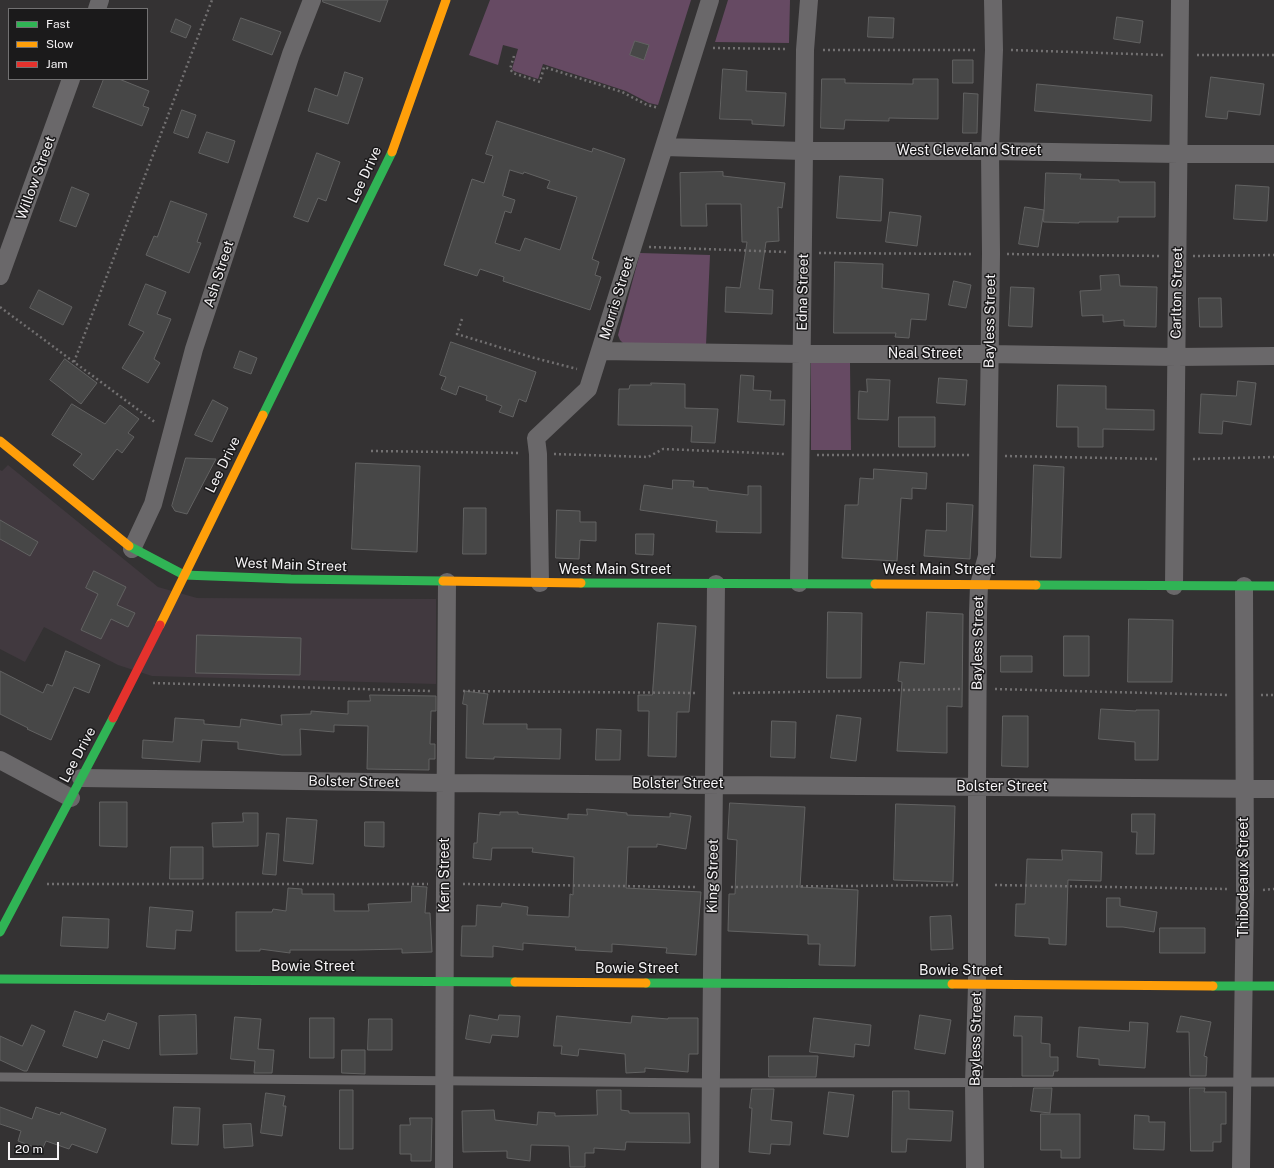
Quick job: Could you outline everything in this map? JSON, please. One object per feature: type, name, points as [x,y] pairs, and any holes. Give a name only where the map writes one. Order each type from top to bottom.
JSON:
[{"type":"main road","name":"Lee Drive","points":[[0,932],[131,683],[389,159],[446,0]]},
{"type":"main road","name":"West Main Street","points":[[0,441],[132,549],[184,575],[291,579],[540,583],[1274,586]]},
{"type":"main road","name":"Bowie Street","points":[[0,979],[1274,986]]},
{"type":"street","name":"Ash Street","points":[[132,549],[153,504],[194,349],[291,54],[312,0]]},
{"type":"street","name":"Morris Street","points":[[540,583],[538,454],[536,438],[588,389],[710,0]]},
{"type":"street","name":"Edna Street","points":[[800,583],[805,50],[808,0]]},
{"type":"street","name":"Bayless Street","points":[[975,1168],[974,1083],[977,985],[979,584],[987,556],[987,455],[991,254],[990,151],[994,50],[993,0]]},
{"type":"street","name":"Carlton Street","points":[[1174,586],[1180,0]]},
{"type":"street","name":"Willow Street","points":[[0,276],[71,80]]},
{"type":"street","name":"West Cleveland Street","points":[[664,147],[804,151],[1274,154]]},
{"type":"street","name":"Neal Street","points":[[600,351],[1176,357],[1274,356]]},
{"type":"street","name":"Kern Street","points":[[444,1168],[447,582]]},
{"type":"street","name":"King Street","points":[[710,1168],[716,584]]},
{"type":"street","name":"Thibodeaux Street","points":[[1241,1168],[1245,890],[1244,586]]},
{"type":"street","points":[[0,760],[71,798]]},
{"type":"street","name":"Bolster Street","points":[[81,778],[446,783],[1274,789]]},
{"type":"lane","points":[[0,1077],[711,1083],[1274,1082]]},
{"type":"path","points":[[74,362],[212,0]]},
{"type":"path","points":[[514,56],[510,69],[513,73],[540,82],[544,67],[622,92],[647,105],[659,108]]},
{"type":"path","points":[[633,246],[803,253],[1177,256],[1274,255]]},
{"type":"path","points":[[0,307],[171,434]]},
{"type":"path","points":[[462,319],[457,334],[531,358],[577,369],[577,365]]},
{"type":"path","points":[[371,451],[648,457],[663,449],[801,455],[987,455],[1176,459],[1274,457]]},
{"type":"path","points":[[24,884],[445,884],[713,887],[978,885],[1274,890]]},
{"type":"shaded area","points":[[490,0],[691,0],[658,105],[649,103],[626,91],[543,64],[538,79],[514,71],[512,69],[518,49],[503,45],[498,65],[469,55]]},
{"type":"shaded area","points":[[728,0],[790,0],[789,43],[715,42]]},
{"type":"shaded area","points":[[640,253],[710,255],[706,345],[625,345],[620,340],[618,335]]},
{"type":"shaded area","points":[[811,363],[850,363],[851,450],[811,450]]},
{"type":"shaded area","points":[[8,465],[158,587],[197,598],[436,599],[436,684],[152,676],[118,665],[44,627],[25,662],[0,649],[0,470],[2,471]]},
{"type":"building","points":[[323,0],[388,0],[380,22],[323,2]]},
{"type":"building","points":[[869,17],[894,18],[893,38],[868,37]]},
{"type":"building","points":[[1117,17],[1143,21],[1140,43],[1114,39]]},
{"type":"building","points":[[241,18],[281,32],[272,55],[233,40]]},
{"type":"building","points":[[176,19],[191,26],[186,38],[171,32]]},
{"type":"building","points":[[635,41],[649,45],[644,60],[630,55]]},
{"type":"building","points":[[953,60],[973,60],[973,83],[953,83]]},
{"type":"building","points":[[723,69],[747,71],[746,91],[786,93],[784,126],[752,124],[752,120],[720,119]]},
{"type":"building","points":[[345,72],[363,78],[348,124],[308,111],[315,88],[337,96]]},
{"type":"building","points":[[1211,77],[1264,84],[1260,115],[1228,111],[1227,119],[1206,117]]},
{"type":"building","points":[[822,79],[845,79],[845,83],[913,84],[913,79],[938,79],[938,119],[889,118],[889,121],[845,120],[844,129],[821,128]]},
{"type":"building","points":[[104,80],[122,80],[149,91],[143,106],[149,108],[142,126],[93,107]]},
{"type":"building","points":[[1037,84],[1152,95],[1151,121],[1035,111]]},
{"type":"building","points":[[964,93],[978,94],[977,133],[963,133]]},
{"type":"building","points":[[182,110],[196,115],[188,138],[174,133]]},
{"type":"building","points":[[497,121],[592,152],[593,148],[625,159],[592,259],[599,262],[595,275],[601,277],[590,310],[503,281],[504,277],[480,269],[477,276],[444,265],[472,179],[484,183],[493,156],[486,154]],"holes":[[[510,170],[523,174],[524,172],[550,181],[547,188],[577,197],[560,250],[525,238],[520,251],[495,243],[505,211],[511,213],[515,200],[503,196]]]},
{"type":"building","points":[[207,132],[235,141],[228,163],[199,153]]},
{"type":"building","points":[[317,153],[340,162],[326,201],[318,198],[308,222],[294,217]]},
{"type":"building","points":[[723,172],[723,176],[785,183],[782,208],[778,207],[779,241],[766,242],[759,289],[773,290],[772,314],[725,312],[726,287],[740,288],[747,242],[742,242],[741,204],[706,204],[707,226],[681,226],[680,173]]},
{"type":"building","points":[[1046,173],[1081,174],[1080,179],[1119,180],[1119,182],[1155,182],[1155,217],[1118,217],[1118,222],[1044,222]]},
{"type":"building","points":[[840,176],[883,179],[881,221],[837,218]]},
{"type":"building","points":[[1236,185],[1269,187],[1267,221],[1234,219]]},
{"type":"building","points":[[72,187],[89,194],[76,227],[60,221]]},
{"type":"building","points":[[171,201],[207,214],[197,242],[201,243],[189,273],[146,255],[154,236],[157,237]]},
{"type":"building","points":[[1025,207],[1044,210],[1038,247],[1019,244]]},
{"type":"building","points":[[890,212],[921,216],[917,246],[886,242]]},
{"type":"building","points":[[835,262],[883,264],[882,288],[929,294],[926,320],[911,319],[909,338],[895,337],[896,333],[834,333]]},
{"type":"building","points":[[1119,275],[1120,286],[1157,287],[1156,327],[1124,326],[1124,320],[1103,322],[1103,315],[1082,316],[1080,291],[1101,290],[1100,276]]},
{"type":"building","points":[[954,281],[971,285],[966,308],[949,305]]},
{"type":"building","points":[[146,284],[166,292],[157,314],[171,319],[154,359],[160,363],[148,383],[122,368],[144,332],[129,325]]},
{"type":"building","points":[[1011,287],[1034,288],[1032,327],[1009,326]]},
{"type":"building","points":[[39,290],[72,307],[63,325],[30,308]]},
{"type":"building","points":[[1199,298],[1221,298],[1222,327],[1200,327]]},
{"type":"building","points":[[451,342],[536,372],[526,402],[519,399],[513,417],[499,412],[502,406],[486,400],[487,396],[459,386],[456,395],[441,389],[446,377],[440,375]]},
{"type":"building","points":[[240,351],[257,358],[251,374],[234,368]]},
{"type":"building","points":[[65,359],[97,383],[81,404],[50,380]]},
{"type":"building","points":[[741,375],[754,376],[753,390],[771,391],[770,400],[785,400],[784,425],[738,422]]},
{"type":"building","points":[[939,378],[967,380],[965,405],[937,403]]},
{"type":"building","points":[[867,379],[890,380],[888,420],[858,419],[859,391],[867,392]]},
{"type":"building","points":[[1238,381],[1256,383],[1251,425],[1223,421],[1222,434],[1199,433],[1201,394],[1236,396]]},
{"type":"building","points":[[651,383],[685,384],[685,408],[718,409],[715,443],[691,442],[692,426],[618,425],[619,389],[629,389],[630,385],[651,385]]},
{"type":"building","points":[[1058,385],[1106,386],[1106,409],[1154,410],[1154,430],[1103,429],[1103,447],[1078,447],[1078,427],[1057,427]]},
{"type":"building","points":[[213,400],[228,408],[212,442],[195,435]]},
{"type":"building","points":[[72,404],[105,424],[120,405],[139,419],[128,433],[134,437],[122,453],[117,449],[93,480],[73,465],[82,454],[52,435]]},
{"type":"building","points":[[899,417],[935,417],[935,447],[899,447]]},
{"type":"building","points":[[186,458],[216,459],[187,514],[175,511],[172,506]]},
{"type":"building","points":[[356,463],[420,466],[417,552],[352,549]]},
{"type":"building","points":[[1034,465],[1064,467],[1061,558],[1031,557]]},
{"type":"building","points":[[874,469],[927,473],[926,489],[912,488],[912,499],[901,498],[897,561],[842,558],[845,505],[858,505],[860,478],[873,479]]},
{"type":"building","points":[[673,480],[694,481],[693,487],[748,495],[748,486],[761,486],[761,533],[716,532],[717,521],[640,510],[644,485],[672,489]]},
{"type":"building","points":[[947,503],[973,505],[970,559],[924,556],[926,530],[946,531]]},
{"type":"building","points":[[464,508],[486,508],[486,554],[463,554]]},
{"type":"building","points":[[557,510],[580,511],[580,522],[596,522],[596,541],[580,540],[579,559],[556,558]]},
{"type":"building","points":[[0,520],[38,542],[30,556],[0,539]]},
{"type":"building","points":[[636,534],[654,534],[653,555],[636,554]]},
{"type":"building","points":[[94,571],[126,587],[117,605],[135,613],[128,627],[111,619],[101,639],[81,630],[98,594],[86,588]]},
{"type":"building","points":[[828,612],[862,613],[861,678],[827,678]]},
{"type":"building","points":[[927,612],[963,614],[962,707],[947,706],[947,753],[897,751],[902,682],[898,681],[900,662],[924,664]]},
{"type":"building","points":[[1129,619],[1173,620],[1172,682],[1128,682]]},
{"type":"building","points":[[658,623],[696,626],[689,712],[677,712],[676,757],[648,756],[649,711],[638,711],[638,695],[652,695]]},
{"type":"building","points":[[197,635],[301,638],[300,675],[196,673]]},
{"type":"building","points":[[1064,636],[1089,636],[1089,676],[1064,676]]},
{"type":"building","points":[[66,651],[100,665],[89,693],[74,687],[51,740],[0,714],[0,671],[43,693],[47,684],[52,686]]},
{"type":"building","points":[[1001,656],[1032,656],[1032,672],[1001,672]]},
{"type":"building","points":[[465,691],[488,694],[483,724],[527,724],[527,729],[561,729],[560,759],[494,757],[494,759],[466,758],[467,705],[463,704]]},
{"type":"building","points":[[370,695],[436,696],[436,711],[431,711],[430,744],[435,744],[435,759],[429,759],[429,770],[367,769],[368,726],[334,725],[334,732],[300,729],[301,755],[282,755],[238,749],[238,742],[202,740],[200,762],[142,758],[143,740],[173,742],[175,718],[204,720],[204,724],[240,727],[241,719],[282,725],[281,715],[311,714],[311,711],[348,714],[348,701],[370,701]]},
{"type":"building","points":[[1101,709],[1136,711],[1159,710],[1158,760],[1135,760],[1135,742],[1099,739]]},
{"type":"building","points":[[837,715],[861,718],[856,761],[831,758]]},
{"type":"building","points":[[1003,716],[1028,716],[1028,767],[1002,766]]},
{"type":"building","points":[[772,721],[796,722],[795,758],[771,757]]},
{"type":"building","points":[[597,729],[621,730],[620,760],[596,760]]},
{"type":"building","points":[[100,802],[127,802],[127,847],[100,846]]},
{"type":"building","points":[[730,803],[805,807],[800,887],[858,890],[855,966],[819,965],[820,944],[808,944],[808,935],[728,931],[729,894],[735,894],[737,840],[728,839]]},
{"type":"building","points":[[896,804],[955,806],[953,882],[894,880]]},
{"type":"building","points":[[587,809],[627,813],[627,815],[670,817],[670,813],[691,816],[686,849],[657,844],[657,847],[628,847],[626,888],[701,892],[696,955],[666,953],[667,948],[612,944],[612,952],[575,950],[576,947],[523,943],[523,950],[493,946],[493,957],[461,956],[462,926],[476,926],[477,905],[501,907],[502,903],[528,907],[527,915],[569,917],[570,894],[573,895],[574,857],[532,852],[533,848],[492,848],[491,860],[473,858],[474,843],[477,843],[479,813],[500,815],[500,812],[518,812],[518,814],[568,819],[568,814],[587,815]]},
{"type":"building","points":[[243,813],[258,813],[258,846],[213,847],[212,823],[243,822]]},
{"type":"building","points":[[1132,814],[1155,814],[1154,854],[1136,854],[1137,832],[1132,832]]},
{"type":"building","points":[[287,818],[317,820],[313,864],[284,861]]},
{"type":"building","points":[[365,822],[384,822],[384,847],[365,846]]},
{"type":"building","points":[[267,833],[279,834],[276,875],[263,874]]},
{"type":"building","points":[[171,847],[203,847],[203,879],[170,879]]},
{"type":"building","points":[[1062,850],[1102,852],[1101,881],[1068,880],[1066,945],[1049,944],[1049,938],[1015,936],[1016,904],[1025,904],[1027,859],[1062,860]]},
{"type":"building","points":[[412,886],[427,887],[425,913],[430,913],[432,952],[402,953],[402,949],[290,950],[290,953],[260,949],[260,951],[236,951],[236,912],[272,912],[273,909],[286,911],[288,888],[302,889],[302,894],[334,894],[334,911],[369,911],[368,904],[411,902]]},
{"type":"building","points":[[1107,898],[1120,898],[1120,906],[1157,912],[1154,932],[1123,927],[1107,927]]},
{"type":"building","points":[[150,907],[193,911],[191,931],[176,930],[175,949],[147,947]]},
{"type":"building","points":[[951,916],[953,949],[931,950],[930,917]]},
{"type":"building","points":[[63,917],[109,919],[108,948],[61,946]]},
{"type":"building","points":[[1160,928],[1205,928],[1205,953],[1160,953]]},
{"type":"building","points":[[75,1011],[105,1021],[108,1013],[137,1023],[129,1049],[103,1040],[97,1058],[63,1046]]},
{"type":"building","points":[[196,1015],[197,1054],[160,1055],[159,1016]]},
{"type":"building","points":[[470,1015],[498,1020],[499,1015],[520,1016],[518,1037],[492,1035],[490,1043],[466,1039]]},
{"type":"building","points":[[920,1015],[951,1020],[945,1054],[915,1049]]},
{"type":"building","points":[[557,1016],[631,1023],[632,1016],[668,1019],[698,1018],[698,1054],[689,1054],[688,1072],[645,1068],[645,1072],[626,1073],[625,1054],[579,1049],[578,1056],[561,1054],[562,1046],[554,1046]]},
{"type":"building","points":[[1015,1016],[1042,1017],[1041,1043],[1050,1044],[1050,1057],[1058,1057],[1058,1071],[1054,1071],[1053,1076],[1022,1076],[1022,1036],[1014,1036]]},
{"type":"building","points":[[1181,1016],[1211,1022],[1204,1056],[1207,1057],[1206,1076],[1190,1076],[1189,1032],[1177,1032]]},
{"type":"building","points":[[235,1017],[261,1019],[258,1049],[274,1050],[272,1073],[254,1073],[255,1061],[231,1059]]},
{"type":"building","points":[[310,1018],[334,1018],[334,1058],[310,1058]]},
{"type":"building","points":[[814,1018],[871,1025],[869,1046],[855,1044],[854,1057],[810,1052]]},
{"type":"building","points":[[369,1019],[392,1019],[392,1050],[368,1050]]},
{"type":"building","points":[[1130,1022],[1148,1023],[1145,1068],[1099,1065],[1099,1059],[1077,1057],[1079,1027],[1129,1031]]},
{"type":"building","points":[[32,1025],[45,1031],[27,1071],[0,1060],[0,1036],[22,1046]]},
{"type":"building","points":[[342,1050],[365,1050],[365,1074],[342,1073]]},
{"type":"building","points":[[769,1056],[818,1056],[816,1077],[769,1077]]},
{"type":"building","points":[[1034,1088],[1052,1088],[1050,1113],[1031,1111]]},
{"type":"building","points":[[1190,1088],[1205,1088],[1204,1092],[1226,1092],[1226,1124],[1221,1124],[1221,1142],[1213,1142],[1213,1151],[1191,1151]]},
{"type":"building","points":[[752,1089],[774,1089],[771,1120],[792,1122],[790,1145],[771,1144],[770,1154],[749,1152]]},
{"type":"building","points":[[340,1090],[353,1090],[353,1149],[340,1149]]},
{"type":"building","points":[[597,1090],[621,1090],[621,1110],[629,1111],[629,1113],[689,1113],[690,1143],[626,1142],[625,1150],[594,1148],[594,1153],[585,1153],[585,1167],[570,1167],[569,1146],[531,1145],[530,1161],[507,1158],[507,1151],[463,1152],[462,1111],[494,1110],[495,1120],[537,1125],[538,1112],[555,1113],[555,1116],[597,1115]]},
{"type":"building","points":[[893,1091],[909,1091],[909,1109],[953,1111],[951,1141],[907,1139],[906,1152],[892,1152]]},
{"type":"building","points":[[829,1092],[854,1095],[848,1137],[824,1134]]},
{"type":"building","points":[[266,1093],[285,1096],[283,1106],[286,1106],[282,1136],[261,1133]]},
{"type":"building","points":[[0,1107],[32,1119],[36,1107],[60,1115],[61,1112],[106,1129],[97,1153],[72,1144],[69,1149],[46,1141],[42,1150],[18,1141],[21,1131],[0,1124]]},
{"type":"building","points":[[174,1107],[200,1108],[198,1145],[172,1144]]},
{"type":"building","points":[[1041,1114],[1080,1114],[1080,1158],[1061,1158],[1061,1150],[1041,1150]]},
{"type":"building","points":[[1135,1115],[1149,1116],[1149,1122],[1165,1122],[1164,1150],[1134,1149]]},
{"type":"building","points":[[410,1118],[432,1118],[431,1161],[411,1161],[411,1154],[400,1154],[400,1125],[410,1125]]},
{"type":"building","points":[[251,1124],[253,1146],[224,1148],[223,1125]]},
{"type":"traffic: fast","points":[[263,415],[392,152]]},
{"type":"traffic: fast","points":[[129,546],[184,575],[291,579],[443,581]]},
{"type":"traffic: fast","points":[[581,583],[875,584]]},
{"type":"traffic: fast","points":[[1036,585],[1274,586]]},
{"type":"traffic: fast","points":[[0,932],[113,718]]},
{"type":"traffic: fast","points":[[0,979],[515,982]]},
{"type":"traffic: fast","points":[[646,983],[952,984]]},
{"type":"traffic: fast","points":[[1213,986],[1274,986]]},
{"type":"traffic: slow","points":[[392,152],[446,0]]},
{"type":"traffic: slow","points":[[160,625],[263,415]]},
{"type":"traffic: slow","points":[[0,441],[129,546]]},
{"type":"traffic: slow","points":[[443,581],[581,583]]},
{"type":"traffic: slow","points":[[875,584],[1036,585]]},
{"type":"traffic: slow","points":[[515,982],[646,983]]},
{"type":"traffic: slow","points":[[952,984],[1213,986]]},
{"type":"traffic: jam","points":[[113,718],[160,625]]}]
